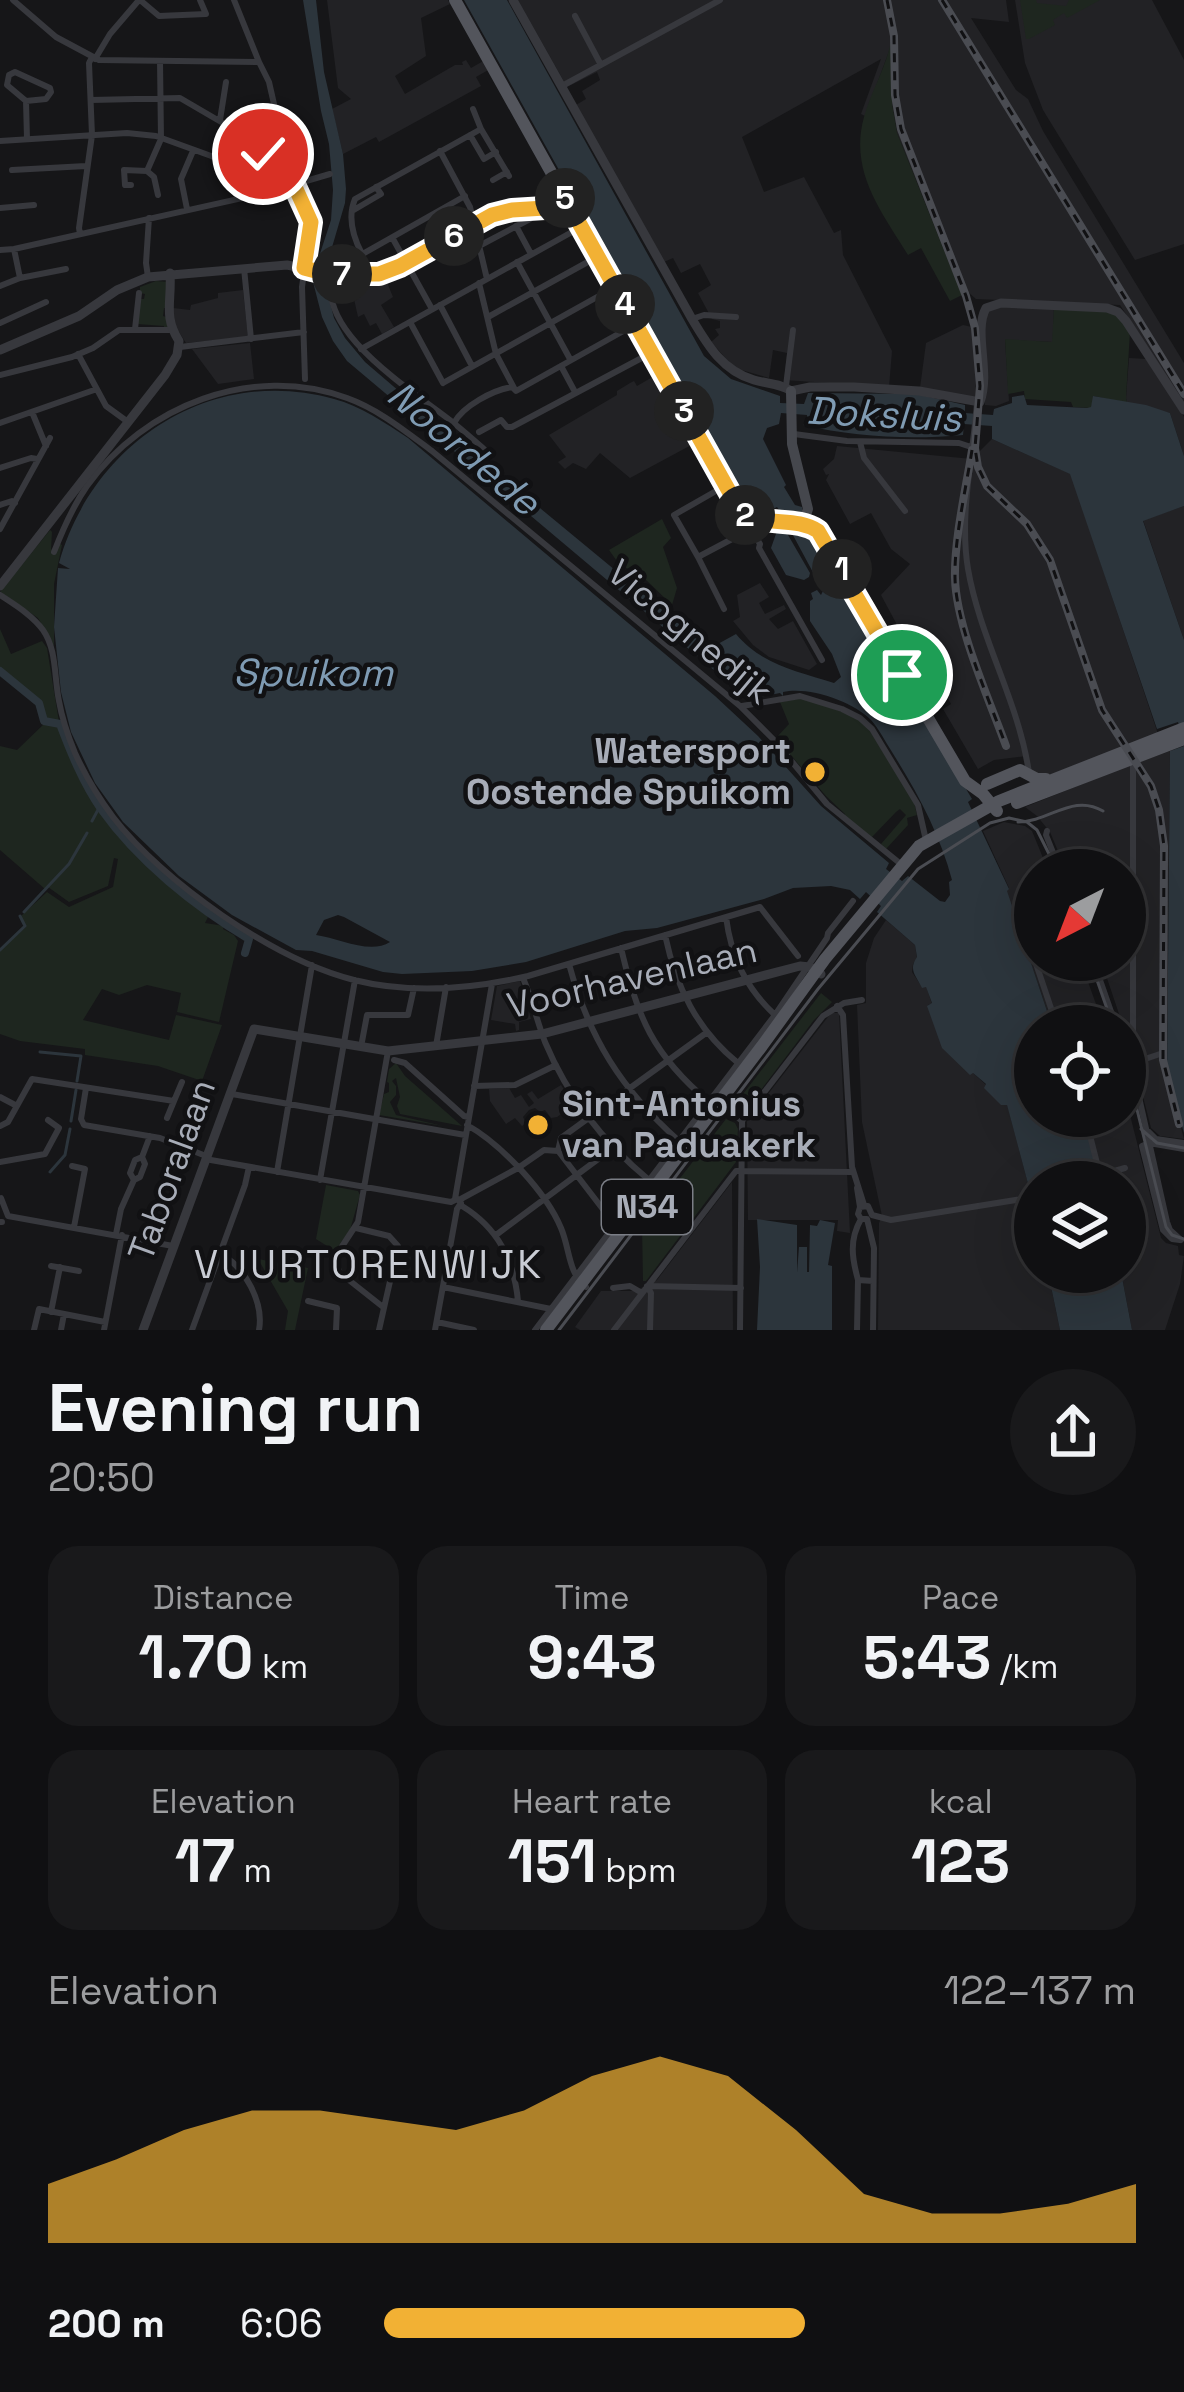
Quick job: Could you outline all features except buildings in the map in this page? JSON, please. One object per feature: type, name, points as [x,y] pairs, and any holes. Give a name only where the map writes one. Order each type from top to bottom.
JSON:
[{"type":"main road","points":[[455,0],[742,513],[753,524],[801,523],[825,540],[963,776],[990,799],[1020,802],[1180,735]]},
{"type":"main road","points":[[790,393],[790,431],[808,509],[801,523]]},
{"type":"main road","points":[[990,799],[1140,751]]},
{"type":"main road","points":[[990,799],[1025,767]]},
{"type":"main road","points":[[1025,767],[1049,781]]},
{"type":"main road","points":[[1025,767],[1033,788]]},
{"type":"main road","points":[[1020,802],[1033,788]]},
{"type":"main road","name":"N34","points":[[550,1330],[816,971],[931,839],[976,817],[990,799]]},
{"type":"street","points":[[13,0],[48,32],[93,58],[259,62]]},
{"type":"street","points":[[80,234],[92,136],[89,63],[139,0],[159,16],[206,14],[200,0]]},
{"type":"street","points":[[234,0],[269,82],[294,186],[311,222],[302,287],[305,380]]},
{"type":"street","points":[[513,0],[706,344],[728,368],[790,393],[810,387],[920,391],[977,407]]},
{"type":"street","points":[[562,86],[719,0]]},
{"type":"street","points":[[575,16],[601,65]]},
{"type":"street","points":[[148,170],[161,139],[160,62]]},
{"type":"street","points":[[26,101],[49,98],[50,88],[14,72],[7,85],[26,101],[27,140]]},
{"type":"street","points":[[220,120],[226,82]]},
{"type":"street","points":[[91,100],[180,98],[228,126]]},
{"type":"street","points":[[473,109],[508,174],[493,180]]},
{"type":"street","points":[[214,158],[233,124],[239,127],[246,158]]},
{"type":"street","points":[[362,254],[352,235],[355,199],[482,129]]},
{"type":"street","points":[[0,141],[127,133],[161,139],[214,158],[246,158],[284,149]]},
{"type":"street","points":[[470,135],[484,159],[496,152]]},
{"type":"street","points":[[187,209],[181,178],[193,151]]},
{"type":"street","points":[[440,151],[465,196],[479,247],[496,354],[516,391]]},
{"type":"street","points":[[12,170],[87,166]]},
{"type":"street","points":[[131,185],[125,184],[124,170],[148,170]]},
{"type":"street","points":[[148,170],[158,195]]},
{"type":"street","points":[[0,250],[294,186],[330,174]]},
{"type":"street","points":[[330,274],[465,196]]},
{"type":"street","points":[[0,350],[79,316],[117,290],[148,277],[287,265],[330,274],[372,275],[504,212],[540,209],[564,196]]},
{"type":"street","points":[[0,208],[34,205]]},
{"type":"street","points":[[479,247],[540,209]]},
{"type":"street","points":[[148,277],[149,218]]},
{"type":"street","points":[[516,226],[531,254]]},
{"type":"street","points":[[361,349],[581,226]]},
{"type":"street","points":[[392,238],[472,367]]},
{"type":"street","points":[[14,250],[20,278]]},
{"type":"street","points":[[488,316],[598,256]]},
{"type":"street","points":[[517,262],[570,360]]},
{"type":"street","points":[[244,268],[251,339]]},
{"type":"street","points":[[0,286],[66,269]]},
{"type":"street","points":[[170,273],[168,318],[184,346]]},
{"type":"street","points":[[330,274],[335,305],[361,349],[485,450]]},
{"type":"street","points":[[410,322],[443,383],[615,287]]},
{"type":"street","points":[[135,329],[139,293]]},
{"type":"street","points":[[0,322],[46,302]]},
{"type":"street","points":[[1025,767],[1022,736],[969,576],[965,532],[985,369],[981,320],[986,308],[1001,302],[1118,312],[1184,410]]},
{"type":"street","points":[[692,319],[736,317]]},
{"type":"street","points":[[516,391],[636,324]]},
{"type":"street","points":[[790,393],[793,329]]},
{"type":"street","points":[[0,375],[78,354],[117,331],[172,330]]},
{"type":"street","points":[[184,346],[304,332]]},
{"type":"street","points":[[0,586],[184,346]]},
{"type":"street","points":[[479,432],[501,420],[512,427],[651,352]]},
{"type":"street","points":[[78,354],[106,406],[128,422]]},
{"type":"street","points":[[561,367],[575,392]]},
{"type":"street","name":"Vicognedijk","points":[[54,552],[79,500],[114,454],[169,414],[226,391],[282,386],[336,394],[375,412],[432,451],[740,706],[827,804],[899,872]]},
{"type":"street","points":[[454,423],[459,414],[502,388],[516,391]]},
{"type":"street","points":[[0,423],[97,389]]},
{"type":"street","points":[[0,529],[48,442],[32,412]]},
{"type":"street","points":[[790,431],[860,442],[974,443]]},
{"type":"street","points":[[860,442],[864,458],[905,511]]},
{"type":"street","points":[[0,468],[38,460]]},
{"type":"street","points":[[724,609],[674,515],[726,485]]},
{"type":"street","points":[[0,506],[15,503]]},
{"type":"street","points":[[698,557],[753,524],[822,660]]},
{"type":"street","points":[[0,595],[44,631],[69,739],[106,807],[178,880],[251,932],[312,965],[355,980],[414,988],[492,982],[760,907],[797,956]]},
{"type":"street","points":[[740,706],[800,696],[860,718],[872,729],[918,805],[931,839]]},
{"type":"street","points":[[1133,1005],[1140,751]]},
{"type":"street","points":[[1047,831],[1051,849]]},
{"type":"street","points":[[535,1330],[583,1280],[615,1225],[679,1141],[717,1104],[738,1064],[816,971],[828,933],[853,901]]},
{"type":"street","points":[[726,917],[745,980],[775,1015]]},
{"type":"street","points":[[665,935],[684,995],[706,1033],[738,1064]]},
{"type":"street","points":[[621,948],[636,1008],[667,1061],[742,1121]]},
{"type":"street","points":[[569,964],[588,1021],[608,1060],[628,1090],[679,1141]]},
{"type":"street","points":[[278,1172],[312,965]]},
{"type":"street","name":"Voorhavenlaan","points":[[252,1030],[391,1055],[542,1034],[799,967],[816,971]]},
{"type":"street","points":[[523,977],[556,1065],[588,1118],[649,1180]]},
{"type":"street","points":[[320,1180],[355,980]]},
{"type":"street","points":[[474,1330],[436,1326],[492,982]]},
{"type":"street","points":[[436,1046],[446,987]]},
{"type":"street","points":[[362,1047],[368,1015],[408,1015],[414,988]]},
{"type":"street","points":[[740,1330],[742,1121],[818,1022],[837,1006],[862,1000]]},
{"type":"street","points":[[837,1006],[843,1015],[853,1172],[862,1206],[870,1208],[852,1251],[858,1280],[857,1330]]},
{"type":"street","name":"Taboralaan","points":[[143,1330],[252,1030]]},
{"type":"street","points":[[558,1151],[561,1138],[706,1033]]},
{"type":"street","points":[[1146,1058],[1160,1054]]},
{"type":"street","points":[[383,1306],[336,1266],[338,1254],[356,1228],[391,1055],[518,1168],[561,1227],[571,1264],[583,1280]]},
{"type":"street","points":[[474,1086],[520,1083],[556,1065]]},
{"type":"street","points":[[0,1126],[7,1124],[32,1079],[174,1101]]},
{"type":"street","points":[[167,1118],[182,1082]]},
{"type":"street","points":[[86,1088],[84,1125],[151,1136],[205,1157],[249,1167],[457,1203],[496,1235],[512,1266],[518,1301]]},
{"type":"street","points":[[229,1094],[465,1136]]},
{"type":"street","points":[[0,1097],[16,1106]]},
{"type":"street","points":[[0,1162],[46,1153],[59,1128],[48,1120]]},
{"type":"street","points":[[1146,1127],[1156,1138],[1184,1146]]},
{"type":"street","points":[[1146,1130],[1168,1226],[1182,1240]]},
{"type":"street","points":[[34,1330],[39,1309],[105,1326],[121,1209],[134,1180],[130,1173],[135,1160],[142,1157],[151,1136]]},
{"type":"street","points":[[1149,1144],[1184,1146]]},
{"type":"street","points":[[496,1235],[613,1148]]},
{"type":"street","points":[[457,1203],[544,1150],[558,1151],[615,1225]]},
{"type":"street","points":[[72,1166],[85,1169],[74,1227]]},
{"type":"street","points":[[192,1330],[249,1167]]},
{"type":"street","points":[[614,1330],[736,1171],[853,1172]]},
{"type":"street","points":[[0,1185],[8,1216],[173,1246]]},
{"type":"street","points":[[866,1218],[890,1220],[1014,1200]]},
{"type":"street","points":[[866,1218],[874,1248],[873,1330]]},
{"type":"street","points":[[356,1228],[397,1243],[380,1330]]},
{"type":"street","points":[[220,1254],[235,1263],[257,1301],[259,1330]]},
{"type":"street","points":[[51,1312],[56,1266],[79,1271]]},
{"type":"street","points":[[858,1280],[873,1281]]},
{"type":"street","points":[[613,1288],[630,1286],[651,1294],[650,1330]]},
{"type":"street","points":[[443,1287],[551,1309]]},
{"type":"street","points":[[644,1290],[741,1288]]},
{"type":"street","points":[[308,1301],[337,1308],[336,1330]]},
{"type":"street","points":[[61,1330],[64,1314]]},
{"type":"shaded area","points":[[327,0],[448,0],[450,4],[421,18],[426,56],[395,76],[405,94],[466,60],[471,68],[485,60],[490,69],[476,77],[481,86],[379,142],[376,137],[343,154],[332,109],[351,99],[338,88]]},
{"type":"shaded area","points":[[518,0],[1006,0],[1009,22],[971,18],[1016,90],[1028,99],[1184,363],[1184,403],[1120,305],[962,295],[897,133],[891,46],[865,116],[861,114],[881,59],[742,137],[764,192],[804,177],[834,233],[841,230],[843,255],[892,351],[889,387],[784,380],[787,353],[773,350],[769,378],[738,369],[711,342],[719,335],[715,329],[720,328],[720,321],[712,319],[698,293],[711,285],[700,264],[681,273],[673,258],[664,262],[576,105],[586,99],[582,91],[600,80],[597,72],[567,87]]},
{"type":"shaded area","points":[[1015,0],[1152,0],[1184,60],[1184,244],[1135,260],[1043,110],[1025,63]]},
{"type":"shaded area","points":[[1020,0],[1066,6],[1069,0],[1100,0],[1067,18],[1064,13],[1053,20],[1055,25],[1026,39]]},
{"type":"shaded area","points":[[892,37],[897,133],[962,295],[950,301],[921,248],[908,255],[864,173],[860,137],[864,117]]},
{"type":"shaded area","points":[[386,280],[393,297],[381,305],[394,327],[382,334],[364,314],[358,317],[352,283]]},
{"type":"shaded area","points":[[169,282],[163,316],[168,328],[164,329],[137,324],[145,294],[140,287]]},
{"type":"shaded area","points":[[243,290],[248,337],[186,343],[172,321],[173,308],[190,310],[191,305],[218,298],[218,293]]},
{"type":"shaded area","points":[[993,307],[1054,307],[1053,342],[1005,340],[1009,401],[996,406],[985,405],[985,315]]},
{"type":"shaded area","points":[[1054,307],[1104,310],[1118,316],[1130,332],[1127,403],[1094,396],[1091,408],[1073,407],[1071,402],[1025,399],[1024,391],[1008,394],[1005,339],[1052,342]]},
{"type":"shaded area","points":[[963,325],[972,327],[975,340],[976,399],[920,388],[926,343]]},
{"type":"shaded area","points":[[250,343],[254,379],[218,384],[192,349]]},
{"type":"shaded area","points":[[1129,358],[1146,359],[1181,411],[1184,456],[1170,413],[1127,403]]},
{"type":"shaded area","points":[[656,375],[695,443],[630,478],[600,453],[586,469],[573,463],[565,469],[558,462],[566,457],[549,435],[630,383],[637,386]]},
{"type":"shaded area","points":[[992,439],[1071,474],[1158,734],[1044,777],[1031,774],[1027,756],[994,760],[978,769],[943,709],[951,704],[940,684],[931,688],[881,595],[910,564],[891,549],[871,513],[850,524],[823,469],[834,459],[837,446],[972,459]]},
{"type":"shaded area","points":[[1184,506],[1184,640],[1143,520]]},
{"type":"shaded area","points":[[662,519],[671,538],[663,547],[677,588],[672,605],[643,577],[619,564],[609,550]]},
{"type":"shaded area","points":[[50,530],[51,550],[57,542],[62,545],[54,584],[54,646],[38,618],[0,592]]},
{"type":"shaded area","points":[[760,583],[769,597],[759,603],[765,614],[784,605],[786,609],[769,619],[778,629],[793,621],[817,664],[809,670],[769,657],[733,621],[740,617],[737,595]]},
{"type":"shaded area","points":[[0,629],[11,654],[42,641],[47,648],[59,722],[44,721],[40,702],[0,671]]},
{"type":"shaded area","points":[[803,698],[856,717],[867,726],[914,802],[917,815],[907,818],[908,825],[886,849],[881,844],[906,815],[900,809],[871,838],[844,817],[776,738],[789,724],[780,702]]},
{"type":"shaded area","points":[[44,724],[59,726],[78,771],[114,830],[208,917],[205,923],[224,926],[238,941],[219,1022],[177,1012],[181,993],[147,985],[119,995],[102,989],[83,1020],[169,1040],[176,1015],[222,1025],[202,1081],[158,1066],[85,1055],[85,1049],[0,1034],[0,950],[26,927],[21,916],[47,892],[69,907],[113,887],[118,859],[114,858],[108,886],[69,902],[45,889],[0,850],[0,746],[17,750]]},
{"type":"shaded area","points":[[1170,751],[1167,1075],[1184,1139],[1160,1136],[1151,1128],[1146,1108],[1146,1005],[1116,1005],[1108,981],[1146,981],[1146,849],[1057,849],[1050,832],[1025,807]]},
{"type":"shaded area","points":[[1004,822],[1025,826],[1039,849],[1014,849],[1014,914],[1009,888],[983,831]]},
{"type":"shaded area","points":[[886,920],[915,945],[912,972],[926,986],[932,1004],[928,1005],[972,1072],[1007,1104],[1022,1161],[1014,1161],[1014,1293],[1052,1293],[1060,1330],[878,1330],[882,1216],[862,1122],[857,1005],[866,1003],[866,963]]},
{"type":"shaded area","points":[[520,981],[531,1019],[519,1022],[516,1031],[515,1024],[491,1020],[497,986]]},
{"type":"shaded area","points":[[1037,981],[1088,981],[1096,1005],[1045,1005]]},
{"type":"shaded area","points":[[821,993],[832,1002],[745,1111],[733,1107]]},
{"type":"shaded area","points":[[831,1013],[839,1013],[850,1233],[837,1231],[838,1220],[748,1220],[747,1121]]},
{"type":"shaded area","points":[[396,1063],[462,1126],[400,1114],[396,1078],[392,1081],[396,1095],[390,1102],[396,1115],[443,1126],[379,1115],[384,1094],[389,1092],[389,1069]]},
{"type":"shaded area","points":[[561,1085],[574,1105],[551,1118],[545,1110],[529,1110],[522,1126],[515,1118],[506,1124],[490,1101],[489,1089],[509,1088],[529,1107],[534,1103],[527,1094],[532,1091],[538,1099]]},
{"type":"shaded area","points":[[726,1119],[738,1129],[736,1162],[643,1281],[642,1227]]},
{"type":"shaded area","points":[[1089,1137],[1136,1137],[1142,1161],[1095,1161]]},
{"type":"shaded area","points":[[1146,1178],[1161,1238],[1178,1246],[1179,1255],[1184,1256],[1165,1330],[1132,1330],[1125,1293],[1146,1293]]},
{"type":"shaded area","points":[[732,1182],[733,1330],[575,1327],[601,1291],[635,1291],[657,1280]]},
{"type":"shaded area","points":[[326,1185],[360,1195],[350,1230],[335,1251],[316,1239]]},
{"type":"shaded area","points":[[258,1259],[308,1268],[295,1330],[285,1330],[288,1311]]},
{"type":"water","name":"Spuikom","points":[[303,0],[316,0],[324,72],[343,154],[345,203],[328,261],[326,287],[345,338],[414,404],[690,632],[716,645],[736,634],[781,666],[834,683],[841,677],[810,621],[811,593],[817,590],[821,595],[823,591],[780,511],[773,509],[810,573],[804,580],[786,575],[771,548],[777,531],[766,513],[751,510],[725,467],[464,0],[507,0],[704,356],[731,379],[780,396],[780,403],[804,404],[808,393],[916,394],[965,405],[965,413],[993,415],[994,409],[1012,403],[1012,397],[1024,395],[1027,405],[1087,408],[1093,396],[1170,413],[1184,456],[1184,506],[1143,521],[1184,640],[1184,740],[1178,722],[1157,729],[1070,474],[992,439],[992,426],[964,424],[963,435],[883,436],[803,425],[807,415],[781,413],[779,424],[767,428],[763,439],[784,487],[795,505],[802,507],[803,513],[795,518],[819,547],[821,564],[833,586],[848,599],[853,597],[972,799],[968,802],[1009,889],[1014,912],[1014,981],[1037,981],[1045,1005],[1014,1005],[1014,1131],[1007,1105],[1001,1105],[984,1088],[986,1084],[942,1048],[927,1006],[932,1003],[914,972],[915,945],[877,912],[881,906],[866,892],[860,899],[850,890],[831,886],[793,888],[526,962],[472,971],[383,972],[296,950],[232,915],[179,876],[123,822],[95,783],[71,732],[54,627],[58,568],[70,569],[59,563],[75,520],[98,482],[162,423],[201,404],[243,393],[288,391],[344,402],[408,438],[715,696],[821,806],[889,863],[886,869],[902,881],[908,876],[940,901],[950,895],[952,880],[934,830],[871,720],[842,701],[817,693],[793,691],[759,697],[740,692],[347,361],[322,317],[312,278],[331,220],[329,144]],"holes":[[[338,915],[390,942],[373,947],[316,935],[324,920]]]},
{"type":"water","points":[[1184,746],[1184,1133],[1167,1075],[1170,751]]},
{"type":"water","name":"Spuikom","points":[[1016,1137],[1089,1137],[1095,1161],[1022,1161]]},
{"type":"water","points":[[757,1219],[797,1225],[797,1273],[799,1247],[807,1247],[809,1272],[810,1225],[817,1226],[820,1220],[835,1223],[828,1265],[832,1266],[832,1330],[757,1330]]},
{"type":"water","points":[[1052,1293],[1125,1293],[1132,1330],[1060,1330]]},
{"type":"waterway","points":[[0,671],[39,703],[44,721],[60,724],[89,789],[132,847],[168,881],[249,939],[245,953]]},
{"type":"waterway","points":[[92,821],[100,806]]},
{"type":"waterway","points":[[24,912],[69,864],[87,833]]},
{"type":"waterway","points":[[0,950],[25,926],[20,916]]},
{"type":"waterway","points":[[40,1052],[81,1056],[77,1081]]},
{"type":"waterway","points":[[71,1121],[76,1090]]},
{"type":"waterway","points":[[50,1172],[65,1155],[70,1129]]},
{"type":"tram line","points":[[1018,822],[1081,805],[1103,811]]},
{"type":"tram line","points":[[559,1330],[818,989],[918,869],[990,823],[1009,818],[1037,830],[1046,849]]},
{"type":"tram line","points":[[1097,981],[1106,1005]]},
{"type":"tram line","points":[[1146,1133],[1157,1143],[1184,1148]]},
{"type":"tram line","points":[[1144,1137],[1166,1227],[1184,1239]]},
{"type":"railway","points":[[887,0],[901,129],[975,328],[980,386],[978,467],[987,486],[1027,524],[1050,560],[1102,710],[1151,786],[1159,810],[1164,846],[1163,1060],[1179,1124]]},
{"type":"railway","points":[[942,0],[1184,394]]},
{"type":"railway","points":[[972,450],[956,547],[957,597],[974,662],[1006,746]]},
{"type":"place","name":"Watersport Oostende Spuikom","points":[[815,772]]},
{"type":"place","name":"Sint-Antonius van Paduakerk","points":[[538,1125]]},
{"type":"district","name":"VUURTORENWIJK","points":[[369,1264]]},
{"type":"route","points":[[263,154],[284,149],[311,222],[304,268],[327,274],[389,271],[492,215],[545,208],[564,196],[739,509],[761,522],[803,523],[818,531],[902,675]]},
{"type":"water label","name":"Doksluis","points":[[884,414]]},
{"type":"water label","name":"Noordede","points":[[464,448]]}]
